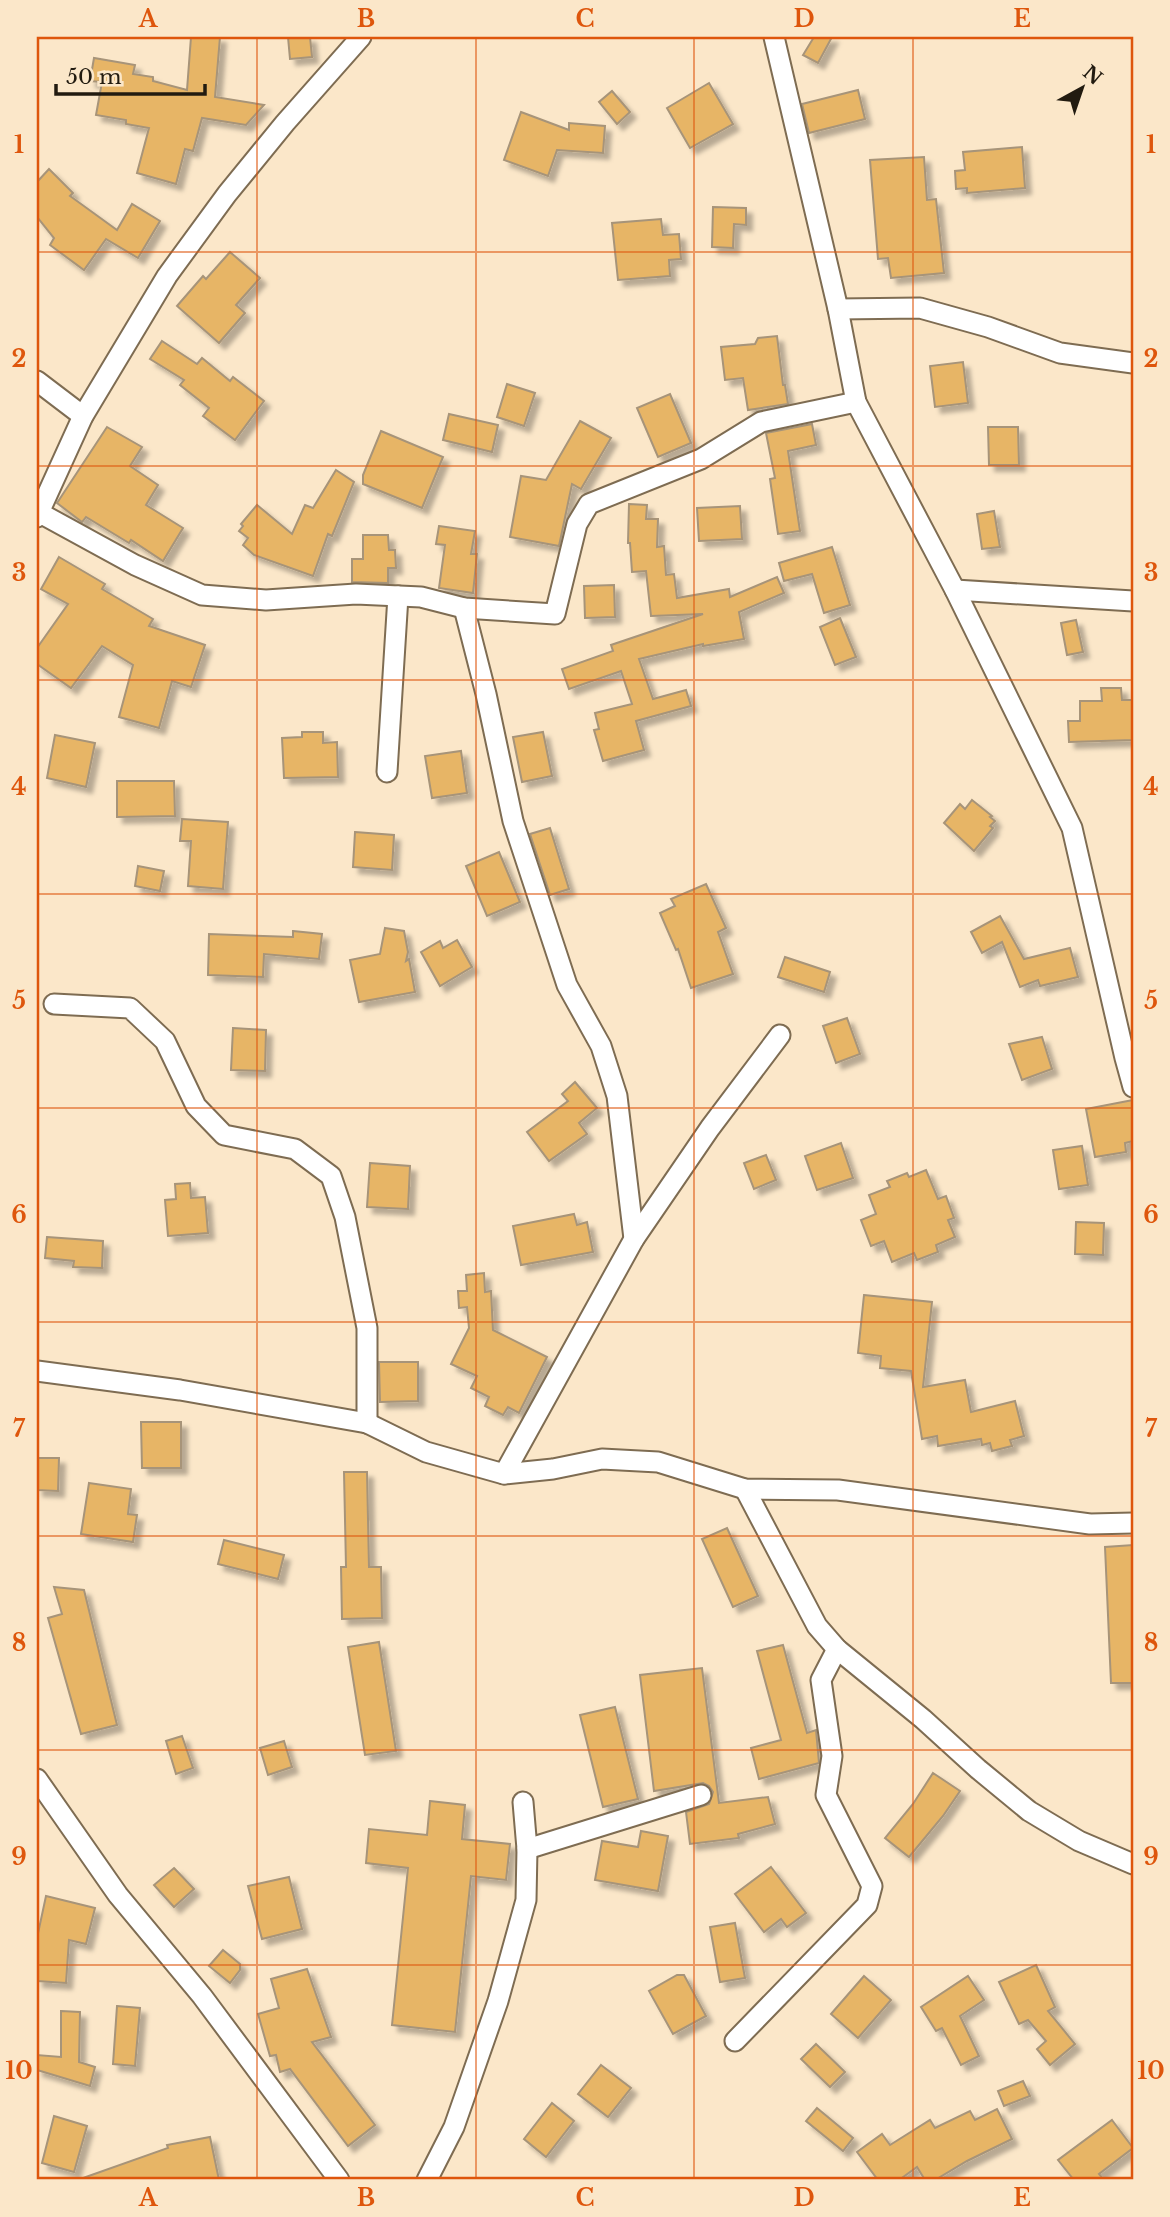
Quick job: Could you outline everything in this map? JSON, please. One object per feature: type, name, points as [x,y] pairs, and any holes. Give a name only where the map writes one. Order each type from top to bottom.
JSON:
[{"type":"street","points":[[361,37],[227,194],[167,276],[83,416],[37,515],[135,565],[202,595],[266,600],[356,594],[421,597],[464,608],[555,614],[577,524],[589,504],[701,459],[761,422],[856,402]]},
{"type":"street","points":[[774,37],[838,309],[856,402],[954,590],[1072,828],[1133,1087]]},
{"type":"street","points":[[838,309],[920,308],[988,327],[1060,353],[1133,363]]},
{"type":"street","points":[[37,382],[83,416]]},
{"type":"street","points":[[954,590],[1133,601]]},
{"type":"street","points":[[387,772],[398,596]]},
{"type":"street","points":[[464,608],[486,694],[513,821],[567,985],[601,1046],[617,1096],[634,1239]]},
{"type":"street","points":[[54,1004],[130,1008],[165,1041],[196,1106],[224,1135],[295,1149],[331,1176],[345,1217],[367,1328],[367,1423]]},
{"type":"street","points":[[504,1474],[634,1239],[710,1128],[780,1035]]},
{"type":"street","points":[[37,1371],[180,1390],[367,1423],[426,1452],[504,1474],[553,1469],[602,1459],[658,1461],[745,1489],[838,1490],[1090,1524],[1133,1523]]},
{"type":"street","points":[[745,1489],[817,1626],[837,1649],[1029,1811],[1079,1841],[1133,1864]]},
{"type":"street","points":[[735,2041],[867,1905],[872,1886],[826,1795],[832,1756],[821,1680],[837,1649]]},
{"type":"street","points":[[37,1779],[118,1895],[202,1996],[339,2180]]},
{"type":"street","points":[[527,1850],[701,1795]]},
{"type":"street","points":[[427,2180],[454,2127],[498,2001],[526,1899],[527,1850],[523,1802]]},
{"type":"building","points":[[191,37],[220,37],[215,97],[264,105],[246,125],[202,118],[193,151],[185,149],[176,184],[137,173],[149,128],[126,124],[126,120],[96,115],[102,82],[90,81],[94,58],[135,65],[133,74],[153,77],[153,81],[187,90]]},
{"type":"building","points":[[288,37],[310,37],[312,57],[290,59]]},
{"type":"building","points":[[814,37],[832,37],[818,63],[803,55]]},
{"type":"building","points":[[709,83],[733,124],[690,148],[667,108]]},
{"type":"building","points":[[858,90],[865,119],[809,133],[802,104]]},
{"type":"building","points":[[612,91],[630,112],[617,124],[599,102]]},
{"type":"building","points":[[521,112],[569,130],[569,123],[605,126],[603,153],[557,150],[548,176],[504,160]]},
{"type":"building","points":[[1022,147],[1025,188],[967,193],[967,188],[956,189],[955,171],[965,170],[963,152]]},
{"type":"building","points":[[924,157],[927,200],[936,199],[944,273],[891,278],[888,258],[878,259],[870,160]]},
{"type":"building","points":[[49,169],[73,193],[70,196],[117,230],[132,204],[160,221],[138,258],[106,239],[84,270],[50,245],[54,238],[37,217],[37,182]]},
{"type":"building","points":[[713,207],[746,208],[746,225],[734,224],[733,248],[712,247]]},
{"type":"building","points":[[661,219],[663,235],[679,234],[681,259],[669,260],[670,276],[618,280],[612,223]]},
{"type":"building","points":[[230,252],[260,278],[236,305],[245,313],[219,343],[177,306],[203,276],[206,279]]},
{"type":"building","points":[[777,336],[788,404],[748,410],[743,378],[725,380],[721,347],[755,344],[758,338]]},
{"type":"building","points":[[162,341],[197,364],[202,358],[230,381],[233,377],[264,401],[235,440],[203,416],[209,408],[180,385],[184,380],[150,359]]},
{"type":"building","points":[[963,362],[968,403],[935,407],[930,366]]},
{"type":"building","points":[[507,384],[535,393],[524,426],[497,417]]},
{"type":"building","points":[[670,394],[691,443],[658,457],[637,408]]},
{"type":"building","points":[[449,414],[498,425],[492,452],[443,440]]},
{"type":"building","points":[[580,421],[611,438],[581,489],[572,484],[559,546],[510,537],[521,476],[546,480]]},
{"type":"building","points":[[812,424],[816,445],[788,451],[800,531],[778,534],[770,479],[775,478],[766,433]]},
{"type":"building","points":[[107,427],[142,447],[130,466],[158,485],[146,505],[183,528],[163,561],[131,540],[129,543],[86,517],[82,522],[57,503]]},
{"type":"building","points":[[988,427],[1018,427],[1019,465],[989,465]]},
{"type":"building","points":[[381,431],[443,457],[422,508],[363,484],[363,475]]},
{"type":"building","points":[[336,470],[354,482],[332,536],[328,534],[313,576],[254,555],[243,545],[248,538],[239,531],[243,526],[241,524],[257,505],[292,534],[305,505],[313,508]]},
{"type":"building","points":[[629,504],[647,505],[646,519],[658,519],[657,547],[664,546],[666,575],[674,574],[677,598],[729,589],[730,597],[777,577],[784,593],[739,612],[744,639],[703,644],[639,659],[653,699],[686,690],[691,706],[636,721],[644,750],[603,761],[594,730],[599,729],[595,713],[632,704],[621,671],[569,689],[562,669],[613,651],[611,645],[703,614],[651,616],[646,571],[632,572],[628,543]]},
{"type":"building","points":[[740,506],[742,539],[699,541],[697,508]]},
{"type":"building","points":[[994,511],[1000,547],[982,549],[977,514]]},
{"type":"building","points":[[439,526],[475,531],[471,554],[477,554],[473,593],[439,588],[445,545],[436,544]]},
{"type":"building","points":[[363,535],[388,535],[389,550],[395,550],[396,568],[388,568],[388,583],[352,582],[352,559],[363,559]]},
{"type":"building","points":[[832,547],[850,605],[824,613],[812,574],[784,581],[779,563]]},
{"type":"building","points":[[59,557],[105,584],[102,589],[153,619],[149,626],[205,645],[191,687],[172,681],[159,728],[119,717],[133,665],[102,646],[71,688],[37,664],[37,648],[68,604],[41,589]]},
{"type":"building","points":[[614,585],[615,617],[585,618],[584,586]]},
{"type":"building","points":[[840,618],[856,657],[835,665],[820,627]]},
{"type":"building","points":[[1076,620],[1083,652],[1067,655],[1061,623]]},
{"type":"building","points":[[1101,688],[1121,688],[1122,700],[1133,700],[1133,740],[1069,742],[1068,721],[1080,721],[1080,701],[1102,701]]},
{"type":"building","points":[[302,732],[323,732],[323,743],[337,742],[338,777],[284,778],[282,738],[302,737]]},
{"type":"building","points":[[543,732],[552,776],[522,782],[513,737]]},
{"type":"building","points":[[55,735],[95,743],[86,787],[47,778]]},
{"type":"building","points":[[461,751],[467,793],[432,798],[425,756]]},
{"type":"building","points":[[117,781],[174,781],[175,816],[117,817]]},
{"type":"building","points":[[972,800],[995,821],[990,826],[993,828],[974,851],[944,823],[960,804],[965,809]]},
{"type":"building","points":[[182,819],[228,822],[223,889],[188,886],[191,841],[180,841]]},
{"type":"building","points":[[550,828],[569,889],[550,895],[530,834]]},
{"type":"building","points":[[355,832],[394,835],[392,870],[353,867]]},
{"type":"building","points":[[499,852],[520,902],[487,916],[466,866]]},
{"type":"building","points":[[138,866],[164,871],[160,891],[135,886]]},
{"type":"building","points":[[706,884],[726,928],[718,932],[733,974],[691,988],[678,949],[676,950],[660,913],[675,906],[671,899]]},
{"type":"building","points":[[1000,916],[1024,959],[1070,948],[1078,977],[1040,986],[1038,980],[1020,987],[1002,942],[982,953],[971,932]]},
{"type":"building","points":[[385,928],[404,931],[408,952],[406,961],[409,959],[415,992],[359,1002],[350,960],[380,954]]},
{"type":"building","points":[[293,931],[322,934],[319,959],[264,954],[263,977],[208,975],[209,934],[293,937]]},
{"type":"building","points":[[457,940],[472,967],[440,986],[421,952],[440,941],[443,948]]},
{"type":"building","points":[[785,957],[830,972],[824,992],[778,977]]},
{"type":"building","points":[[847,1018],[860,1054],[836,1063],[823,1026]]},
{"type":"building","points":[[233,1028],[266,1030],[265,1071],[231,1070]]},
{"type":"building","points":[[1042,1037],[1052,1069],[1022,1080],[1009,1044]]},
{"type":"building","points":[[575,1082],[597,1108],[579,1123],[587,1134],[549,1161],[527,1132],[568,1101],[562,1094]]},
{"type":"building","points":[[1133,1100],[1133,1141],[1125,1143],[1126,1152],[1095,1157],[1086,1109]]},
{"type":"building","points":[[841,1143],[853,1178],[817,1190],[805,1156]]},
{"type":"building","points":[[1082,1146],[1088,1185],[1059,1189],[1053,1150]]},
{"type":"building","points":[[766,1155],[776,1180],[754,1189],[744,1163]]},
{"type":"building","points":[[370,1163],[410,1166],[408,1209],[367,1207]]},
{"type":"building","points":[[926,1170],[938,1199],[946,1196],[954,1218],[948,1220],[955,1237],[936,1245],[938,1252],[917,1260],[914,1253],[892,1262],[884,1241],[871,1246],[861,1220],[876,1214],[869,1195],[890,1187],[887,1181],[907,1173],[909,1177]]},
{"type":"building","points":[[190,1183],[191,1198],[205,1197],[208,1233],[168,1236],[165,1200],[176,1199],[175,1184]]},
{"type":"building","points":[[574,1214],[577,1225],[587,1222],[593,1252],[521,1265],[513,1226]]},
{"type":"building","points":[[1076,1222],[1104,1223],[1103,1255],[1075,1254]]},
{"type":"building","points":[[47,1237],[103,1241],[102,1268],[73,1267],[74,1261],[45,1258]]},
{"type":"building","points":[[484,1273],[485,1292],[491,1291],[493,1330],[547,1357],[519,1413],[508,1407],[503,1415],[485,1406],[489,1397],[471,1388],[477,1376],[451,1364],[469,1328],[467,1307],[459,1308],[458,1291],[467,1291],[466,1275]]},
{"type":"building","points":[[864,1295],[932,1302],[923,1387],[965,1380],[971,1412],[1015,1401],[1024,1436],[1010,1440],[1012,1446],[992,1451],[990,1443],[982,1445],[981,1439],[938,1446],[937,1436],[922,1439],[911,1371],[880,1368],[881,1356],[858,1353]]},
{"type":"building","points":[[379,1362],[418,1362],[418,1401],[380,1402]]},
{"type":"building","points":[[141,1422],[181,1422],[181,1468],[142,1468]]},
{"type":"building","points":[[37,1458],[59,1458],[58,1491],[37,1490]]},
{"type":"building","points":[[344,1472],[367,1472],[369,1567],[381,1567],[382,1618],[342,1619],[341,1567],[346,1567]]},
{"type":"building","points":[[89,1483],[131,1489],[128,1514],[137,1515],[133,1542],[81,1534]]},
{"type":"building","points":[[727,1528],[758,1596],[733,1607],[702,1539]]},
{"type":"building","points":[[224,1540],[284,1555],[278,1579],[218,1564]]},
{"type":"building","points":[[1133,1545],[1133,1683],[1111,1683],[1105,1547]]},
{"type":"building","points":[[54,1587],[84,1590],[117,1725],[81,1734],[48,1618],[62,1614]]},
{"type":"building","points":[[379,1642],[396,1751],[365,1755],[348,1647]]},
{"type":"building","points":[[783,1645],[807,1733],[816,1730],[819,1763],[759,1779],[751,1748],[781,1740],[757,1651]]},
{"type":"building","points":[[702,1668],[719,1803],[768,1797],[775,1824],[738,1834],[739,1838],[690,1844],[686,1812],[709,1804],[713,1792],[703,1783],[654,1791],[640,1675]]},
{"type":"building","points":[[615,1707],[638,1799],[603,1807],[580,1715]]},
{"type":"building","points":[[182,1736],[193,1768],[176,1774],[166,1741]]},
{"type":"building","points":[[284,1741],[292,1767],[268,1775],[260,1748]]},
{"type":"building","points":[[933,1773],[960,1791],[909,1857],[885,1838],[913,1804]]},
{"type":"building","points":[[430,1801],[465,1805],[462,1839],[510,1844],[506,1880],[471,1876],[455,2032],[392,2025],[408,1868],[366,1863],[369,1829],[427,1835]]},
{"type":"building","points":[[641,1831],[668,1836],[658,1891],[595,1880],[602,1841],[638,1847]]},
{"type":"building","points":[[771,1867],[806,1913],[787,1927],[781,1919],[764,1932],[735,1894]]},
{"type":"building","points":[[174,1868],[194,1889],[174,1907],[154,1885]]},
{"type":"building","points":[[289,1877],[302,1929],[262,1939],[248,1886]]},
{"type":"building","points":[[46,1896],[95,1908],[86,1944],[69,1940],[66,1983],[37,1981],[37,1938]]},
{"type":"building","points":[[735,1923],[745,1978],[720,1982],[710,1927]]},
{"type":"building","points":[[223,1950],[240,1964],[240,1970],[230,1983],[209,1966]]},
{"type":"building","points":[[1036,1965],[1055,2007],[1048,2011],[1075,2044],[1050,2065],[1037,2049],[1046,2041],[1028,2020],[1019,2024],[999,1982]]},
{"type":"building","points":[[307,1969],[331,2037],[312,2042],[375,2125],[348,2146],[290,2069],[280,2072],[276,2055],[270,2056],[258,2014],[279,2008],[271,1979]]},
{"type":"building","points":[[677,1975],[684,1975],[706,2016],[673,2034],[649,1991]]},
{"type":"building","points":[[864,1976],[891,2000],[858,2038],[831,2014]]},
{"type":"building","points":[[968,1976],[984,2000],[960,2016],[979,2056],[961,2065],[942,2028],[936,2031],[921,2007]]},
{"type":"building","points":[[117,2006],[140,2008],[135,2066],[113,2064]]},
{"type":"building","points":[[61,2011],[80,2012],[79,2062],[95,2067],[90,2086],[37,2070],[37,2055],[61,2057]]},
{"type":"building","points":[[816,2044],[845,2072],[830,2087],[801,2059]]},
{"type":"building","points":[[601,2065],[631,2088],[608,2117],[578,2094]]},
{"type":"building","points":[[1023,2081],[1030,2096],[1004,2106],[998,2091]]},
{"type":"building","points":[[552,2103],[574,2121],[546,2157],[524,2139]]},
{"type":"building","points":[[817,2108],[853,2138],[843,2151],[806,2121]]},
{"type":"building","points":[[997,2109],[1012,2139],[935,2180],[925,2180],[917,2167],[899,2180],[878,2180],[857,2152],[882,2134],[890,2145],[930,2120],[935,2128],[970,2111],[975,2120]]},
{"type":"building","points":[[54,2116],[87,2126],[74,2172],[42,2163]]},
{"type":"building","points":[[1112,2120],[1133,2148],[1099,2174],[1104,2180],[1074,2180],[1058,2160]]},
{"type":"building","points":[[210,2137],[219,2180],[83,2180],[168,2148],[167,2145]]}]
